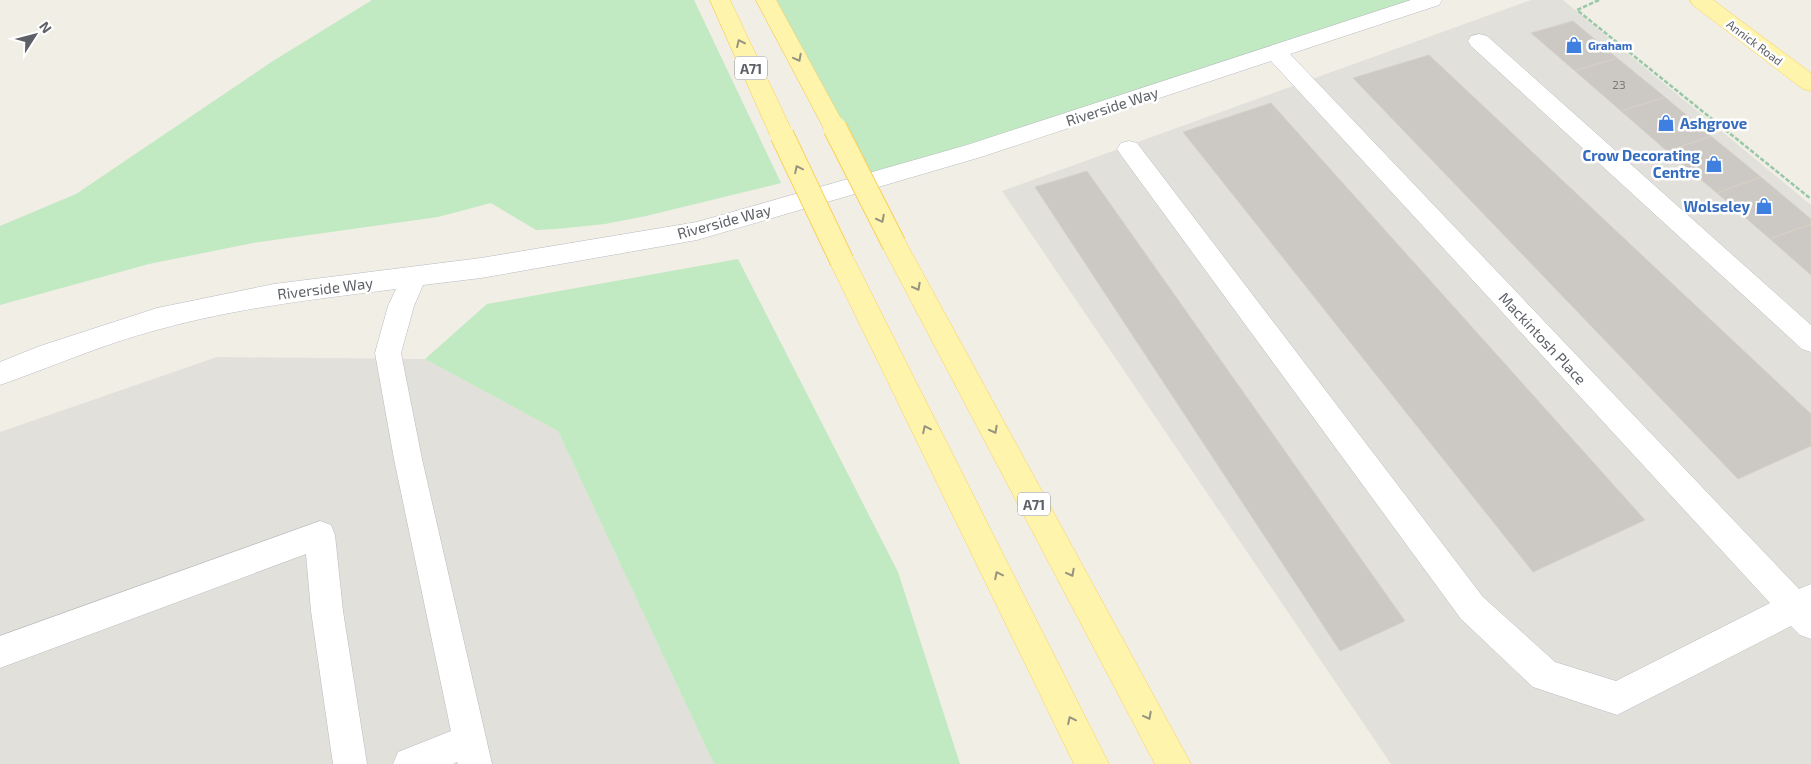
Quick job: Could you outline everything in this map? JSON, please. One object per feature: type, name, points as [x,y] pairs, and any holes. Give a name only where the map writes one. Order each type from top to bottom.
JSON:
[{"type":"main road","name":"A71","points":[[720,0],[842,261],[1092,764]]},
{"type":"main road","name":"A71","points":[[766,0],[835,128],[894,244],[1174,764]]},
{"type":"main road","name":"Annick Road","points":[[1700,0],[1811,84]]},
{"type":"street","name":"Riverside Way","points":[[0,374],[50,354],[157,319],[274,294],[481,268],[696,231],[973,151],[1432,0]]},
{"type":"street","points":[[1479,41],[1811,341]]},
{"type":"street","name":"Mackintosh Place","points":[[1275,52],[1806,610]]},
{"type":"street","points":[[1129,149],[1472,608],[1545,675],[1617,698],[1806,610]]},
{"type":"street","points":[[410,764],[472,752],[408,459],[388,352],[402,306],[414,276]]},
{"type":"street","points":[[0,652],[320,535],[327,611],[350,764]]},
{"type":"path","points":[[1599,0],[1577,10],[1811,199]]},
{"type":"shaded area","points":[[1531,0],[1563,0],[1811,205],[1811,764],[1391,764],[1002,191]]},
{"type":"shaded area","points":[[217,357],[425,359],[558,431],[714,764],[0,764],[0,432]]},
{"type":"green space","points":[[372,0],[694,0],[781,183],[646,216],[605,224],[556,229],[536,230],[491,203],[438,217],[253,243],[149,264],[0,305],[0,226],[76,194],[273,61]]},
{"type":"green space","points":[[774,0],[1432,0],[860,178]]},
{"type":"green space","points":[[738,259],[898,572],[960,764],[714,764],[558,431],[425,359],[487,304]]},
{"type":"building","name":"Graham","points":[[1573,21],[1617,58],[1575,71],[1531,33]]},
{"type":"building","points":[[1429,55],[1811,414],[1811,446],[1738,479],[1353,78]]},
{"type":"building","points":[[1617,58],[1665,97],[1621,111],[1575,71]]},
{"type":"building","name":"Ashgrove","points":[[1665,97],[1711,136],[1667,151],[1621,111]]},
{"type":"building","points":[[1271,103],[1645,520],[1533,572],[1183,132]]},
{"type":"building","name":"Crow Decorating Centre","points":[[1711,136],[1761,177],[1717,193],[1667,151]]},
{"type":"building","points":[[1087,171],[1405,621],[1340,651],[1035,187]]},
{"type":"building","name":"Wolseley","points":[[1761,177],[1811,219],[1811,224],[1770,239],[1717,193]]},
{"type":"building","points":[[1811,224],[1811,275],[1770,239]]},
{"type":"place","name":"Graham","points":[[1574,45]]},
{"type":"place","name":"Ashgrove","points":[[1666,123]]},
{"type":"place","name":"Crow Decorating Centre","points":[[1714,164]]},
{"type":"place","name":"Wolseley","points":[[1764,206]]}]
